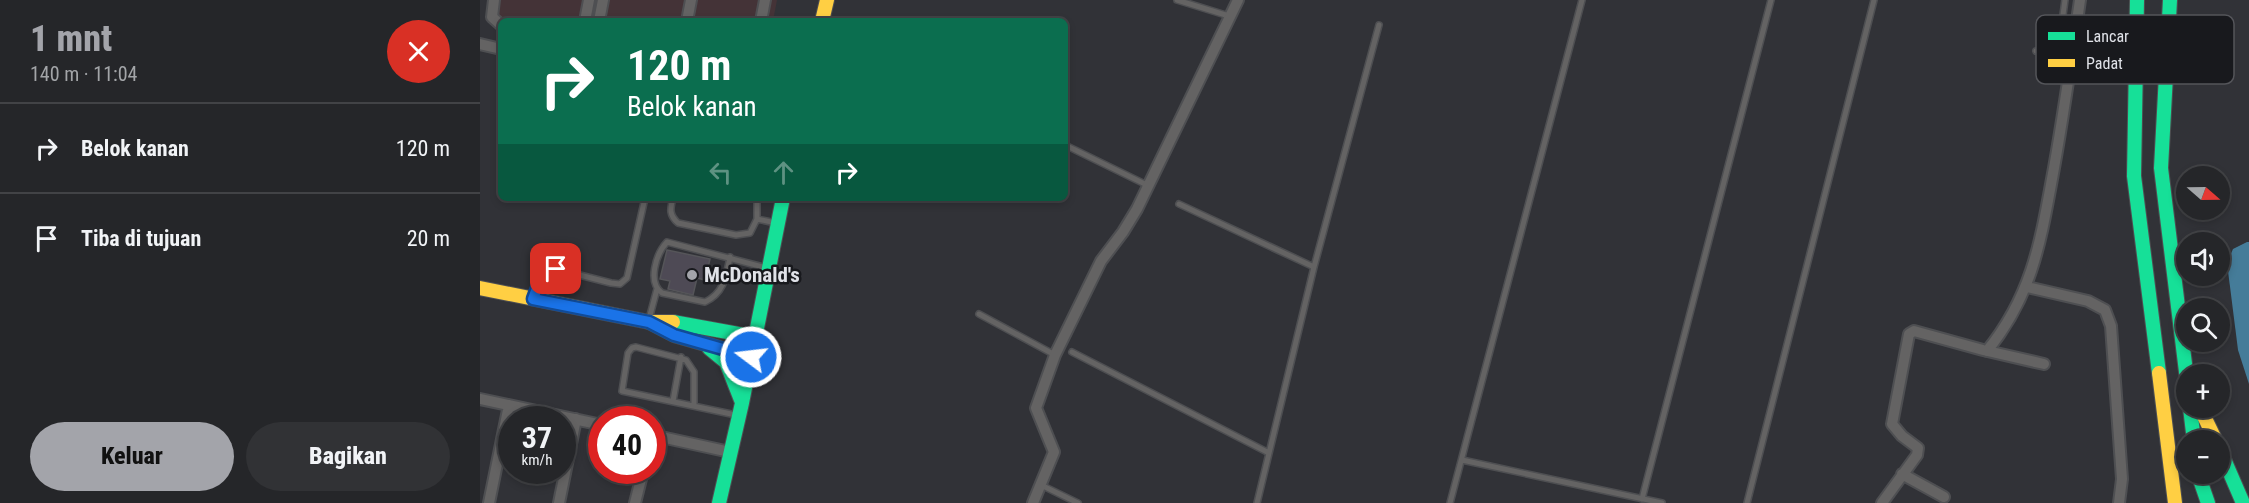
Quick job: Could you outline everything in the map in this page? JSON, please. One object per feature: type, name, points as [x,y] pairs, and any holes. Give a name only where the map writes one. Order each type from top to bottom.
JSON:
[{"type":"main road","points":[[826,18],[827,0]]},
{"type":"main road","points":[[2137,0],[2137,15]]},
{"type":"main road","points":[[2169,15],[2170,0]]},
{"type":"main road","points":[[2136,84],[2134,176],[2173,500]]},
{"type":"main road","points":[[2166,84],[2161,168],[2185,364]]},
{"type":"main road","points":[[719,503],[782,201]]},
{"type":"main road","points":[[480,288],[649,322],[675,322],[755,337]]},
{"type":"main road","points":[[649,322],[674,335],[751,357]]},
{"type":"main road","points":[[699,343],[714,351],[726,362],[740,409]]},
{"type":"main road","points":[[2230,473],[2243,503]]},
{"type":"main road","points":[[2201,484],[2208,503]]},
{"type":"street","points":[[494,0],[492,16],[498,23]]},
{"type":"street","points":[[586,18],[589,0]]},
{"type":"street","points":[[600,18],[603,0]]},
{"type":"street","points":[[688,18],[691,0]]},
{"type":"street","points":[[762,18],[765,0]]},
{"type":"street","points":[[1033,503],[1054,452],[1036,408],[1055,355],[1101,261],[1123,232],[1149,186],[1238,0]]},
{"type":"street","points":[[2078,15],[2080,0]]},
{"type":"street","points":[[480,44],[498,48]]},
{"type":"street","points":[[1988,351],[2003,331],[2026,287],[2038,250],[2068,84]]},
{"type":"street","points":[[2026,287],[2088,301],[2105,310],[2111,326],[2122,480],[2119,503]]},
{"type":"street","points":[[1882,503],[1917,455],[1918,448],[1902,436],[1892,423],[1909,334],[1914,332],[2044,364]]},
{"type":"street","points":[[480,399],[514,406]]},
{"type":"street","points":[[489,503],[509,405]]},
{"type":"street","points":[[576,419],[588,422]]},
{"type":"street","points":[[666,438],[730,452]]},
{"type":"street","points":[[1902,474],[1944,496]]},
{"type":"street","points":[[559,503],[563,484]]},
{"type":"street","points":[[635,503],[640,484]]},
{"type":"lane","points":[[1178,0],[1229,16]]},
{"type":"lane","points":[[1450,503],[1582,0]]},
{"type":"lane","points":[[1642,499],[1771,0]]},
{"type":"lane","points":[[1747,503],[1874,0]]},
{"type":"lane","points":[[2063,15],[2065,0]]},
{"type":"lane","points":[[1257,503],[1314,267],[1379,25]]},
{"type":"lane","points":[[1068,146],[1149,186]]},
{"type":"lane","points":[[533,299],[538,285],[547,272],[556,269],[611,284],[620,284],[627,278],[644,201]]},
{"type":"lane","points":[[672,201],[670,211],[672,218],[678,224],[736,235],[750,233],[757,219],[758,201]]},
{"type":"lane","points":[[1179,204],[1314,267]]},
{"type":"lane","points":[[757,219],[777,224]]},
{"type":"lane","points":[[730,257],[725,282],[719,292],[705,302],[662,293],[654,282],[659,253],[667,242],[730,257],[768,268]]},
{"type":"lane","points":[[649,322],[657,289]]},
{"type":"lane","points":[[979,314],[1055,355]]},
{"type":"lane","points":[[694,405],[694,372],[690,364],[681,357],[632,348],[628,353],[623,392],[694,405],[740,409]]},
{"type":"lane","points":[[1072,352],[1269,453]]},
{"type":"lane","points":[[673,401],[681,357]]},
{"type":"lane","points":[[1462,460],[1662,503]]},
{"type":"lane","points":[[1041,485],[1078,503]]},
{"type":"shaded area","points":[[490,0],[777,0],[774,18],[503,18],[493,16]]},
{"type":"water","points":[[2249,242],[2249,384],[2238,350],[2230,286],[2230,256],[2233,249]]},
{"type":"building","points":[[667,250],[710,259],[705,280],[697,278],[693,295],[668,289],[670,281],[660,279]]},
{"type":"traffic: fast","points":[[2137,0],[2137,15]]},
{"type":"traffic: fast","points":[[2169,15],[2170,0]]},
{"type":"traffic: fast","points":[[2136,84],[2134,176],[2159,373]]},
{"type":"traffic: fast","points":[[2166,84],[2161,168],[2185,364]]},
{"type":"traffic: fast","points":[[719,503],[742,403],[782,201]]},
{"type":"traffic: fast","points":[[649,322],[674,335],[751,357]]},
{"type":"traffic: fast","points":[[673,322],[755,337]]},
{"type":"traffic: fast","points":[[709,348],[726,362],[741,400]]},
{"type":"traffic: fast","points":[[2191,418],[2193,430]]},
{"type":"traffic: fast","points":[[2230,473],[2243,503]]},
{"type":"traffic: fast","points":[[2201,484],[2208,503]]},
{"type":"traffic: slow","points":[[823,18],[827,0]]},
{"type":"traffic: slow","points":[[480,288],[649,322],[673,322]]},
{"type":"traffic: slow","points":[[2159,373],[2175,503]]},
{"type":"traffic: slow","points":[[2205,418],[2211,430]]},
{"type":"place","name":"McDonald's","points":[[692,275]]},
{"type":"route","points":[[556,269],[547,272],[538,285],[533,299],[649,322],[674,335],[751,357]]}]
